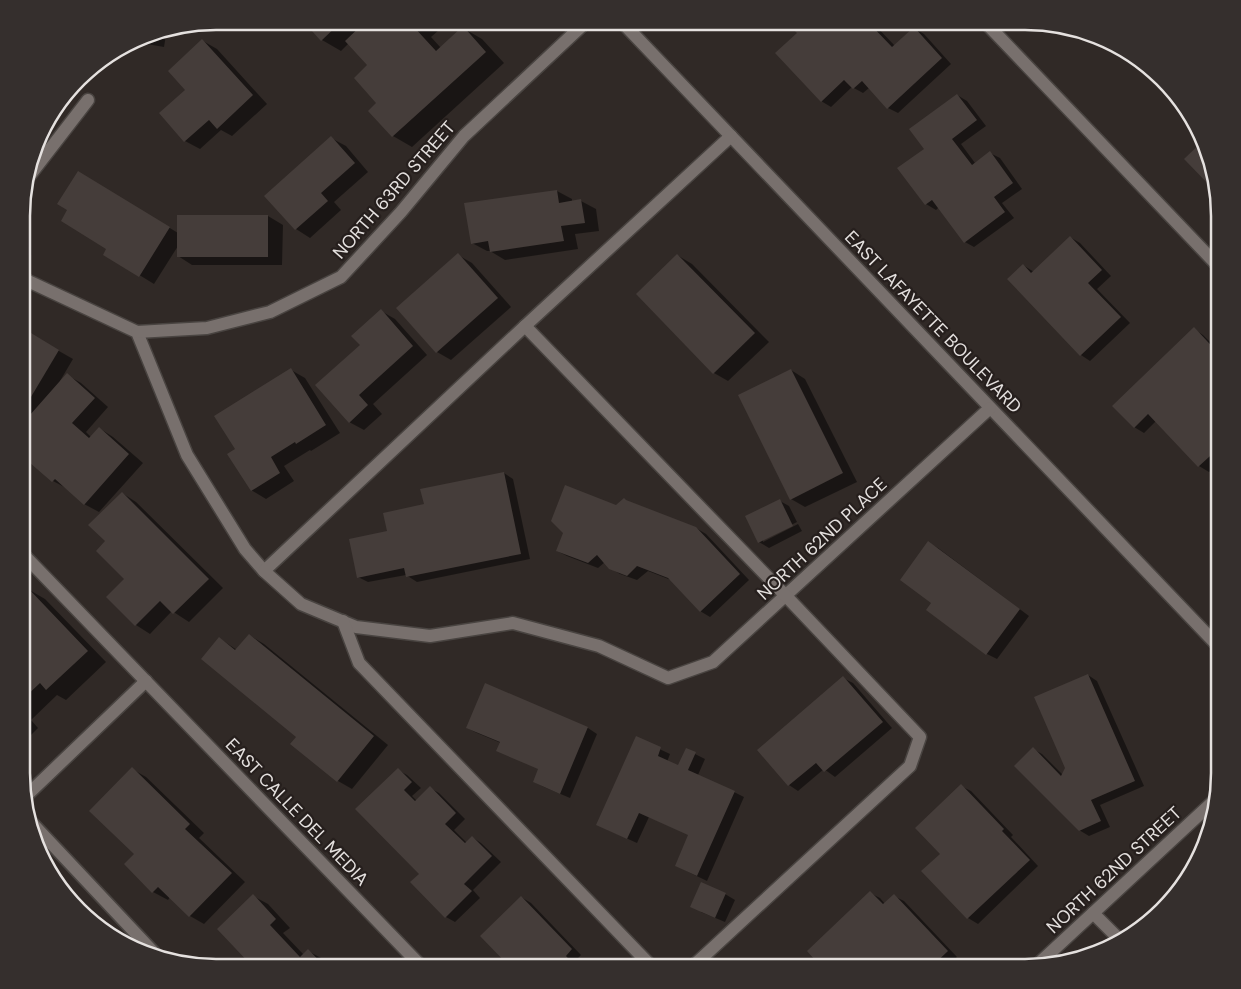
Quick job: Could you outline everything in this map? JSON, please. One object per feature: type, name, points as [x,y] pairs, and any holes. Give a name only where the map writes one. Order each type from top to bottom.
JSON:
[{"type":"street","name":"NORTH 63RD STREET","points":[[138,332],[207,328],[270,312],[341,277],[401,212],[464,136],[577,30]]},
{"type":"street","name":"EAST LAFAYETTE BOULEVARD","points":[[629,30],[1211,639]]},
{"type":"street","points":[[993,30],[1211,259]]},
{"type":"street","points":[[36,167],[88,100]]},
{"type":"street","points":[[264,571],[730,136]]},
{"type":"street","points":[[30,282],[138,332],[187,455],[245,549],[264,571],[301,604],[343,621],[358,663],[644,959]]},
{"type":"street","points":[[525,326],[920,737],[910,766],[700,959]]},
{"type":"street","name":"NORTH 62ND PLACE","points":[[343,621],[356,627],[430,636],[513,624],[599,646],[668,678],[714,662],[990,408]]},
{"type":"street","name":"EAST CALLE DEL MEDIA","points":[[30,561],[413,959]]},
{"type":"street","points":[[31,790],[146,681]]},
{"type":"street","name":"NORTH 62ND STREET","points":[[1045,958],[1207,808]]},
{"type":"street","points":[[39,831],[148,946]]},
{"type":"street","points":[[1093,913],[1115,935]]},
{"type":"building","points":[[311,30],[333,30],[321,41]]},
{"type":"building","points":[[357,30],[417,30],[436,51],[459,30],[467,30],[486,52],[392,137],[368,111],[376,103],[354,78],[367,65],[345,41]]},
{"type":"building","points":[[794,30],[876,30],[892,47],[911,30],[917,30],[942,58],[887,109],[862,81],[853,89],[844,80],[821,102],[775,53],[797,33]]},
{"type":"building","points":[[202,39],[253,95],[217,129],[209,120],[184,142],[159,113],[185,90],[168,71]]},
{"type":"building","points":[[957,94],[977,120],[952,139],[972,165],[990,151],[1013,183],[994,197],[1005,212],[964,243],[932,200],[925,205],[897,168],[924,149],[909,129]]},
{"type":"building","points":[[331,136],[355,163],[321,193],[328,201],[295,230],[264,196]]},
{"type":"building","points":[[1197,146],[1205,168],[1208,183],[1184,159]]},
{"type":"building","points":[[78,171],[170,227],[139,277],[103,255],[106,249],[61,221],[67,210],[57,204]]},
{"type":"building","points":[[557,190],[559,203],[581,199],[585,223],[561,226],[564,241],[490,252],[488,241],[471,244],[464,203]]},
{"type":"building","points":[[177,215],[268,215],[268,257],[177,257]]},
{"type":"building","points":[[1070,236],[1102,270],[1088,283],[1121,317],[1080,356],[1007,279],[1023,264],[1031,273]]},
{"type":"building","points":[[458,253],[498,298],[436,353],[396,308]]},
{"type":"building","points":[[677,254],[755,333],[713,374],[636,294]]},
{"type":"building","points":[[381,309],[413,346],[359,395],[368,405],[349,423],[315,385],[360,345],[351,336]]},
{"type":"building","points":[[1194,327],[1211,345],[1211,455],[1198,467],[1148,414],[1134,428],[1112,406]]},
{"type":"building","points":[[31,333],[59,350],[30,399]]},
{"type":"building","points":[[291,368],[326,425],[271,457],[280,473],[251,491],[227,454],[235,449],[214,416]]},
{"type":"building","points":[[791,369],[843,473],[790,500],[738,395]]},
{"type":"building","points":[[67,373],[95,398],[72,423],[89,438],[99,427],[129,454],[84,505],[55,479],[52,482],[30,463],[30,415]]},
{"type":"building","points":[[504,472],[521,554],[406,577],[404,568],[357,578],[349,539],[387,531],[383,513],[424,504],[420,489]]},
{"type":"building","points":[[565,485],[616,505],[624,498],[696,527],[740,574],[700,612],[668,578],[637,566],[627,576],[609,569],[597,555],[588,563],[556,551],[563,533],[551,521]]},
{"type":"building","points":[[122,492],[209,579],[173,614],[160,601],[135,626],[106,597],[124,579],[96,551],[105,541],[88,525]]},
{"type":"building","points":[[780,499],[793,526],[758,543],[745,516]]},
{"type":"building","points":[[928,541],[1020,609],[986,655],[926,610],[931,603],[900,580]]},
{"type":"building","points":[[30,590],[88,651],[46,690],[40,683],[30,692]]},
{"type":"building","points":[[249,634],[374,736],[337,782],[290,744],[296,737],[201,659],[219,637],[235,650]]},
{"type":"building","points":[[1088,674],[1135,781],[1091,800],[1101,821],[1079,831],[1014,766],[1033,747],[1061,776],[1065,768],[1034,697]]},
{"type":"building","points":[[843,676],[883,722],[824,772],[816,763],[788,786],[757,750]]},
{"type":"building","points":[[485,683],[588,727],[560,794],[533,782],[538,769],[496,751],[500,742],[466,728]]},
{"type":"building","points":[[636,736],[661,747],[658,756],[678,765],[686,748],[696,752],[688,770],[735,791],[697,876],[675,866],[688,835],[639,813],[627,839],[596,825]]},
{"type":"building","points":[[132,767],[190,824],[185,829],[232,873],[189,917],[158,887],[152,893],[124,864],[134,854],[89,811]]},
{"type":"building","points":[[398,768],[412,782],[404,790],[415,801],[430,786],[456,813],[445,824],[465,843],[472,836],[492,856],[464,884],[472,891],[445,918],[410,882],[419,874],[355,809]]},
{"type":"building","points":[[961,784],[1004,829],[1002,831],[1030,860],[967,919],[921,871],[940,854],[915,828]]},
{"type":"building","points":[[701,882],[726,893],[715,918],[690,907]]},
{"type":"building","points":[[870,891],[883,904],[894,894],[948,951],[940,959],[814,959],[807,951]]},
{"type":"building","points":[[253,894],[276,919],[270,925],[300,957],[308,949],[317,959],[245,959],[217,929]]},
{"type":"building","points":[[521,896],[572,949],[566,956],[569,959],[502,959],[480,936]]}]
